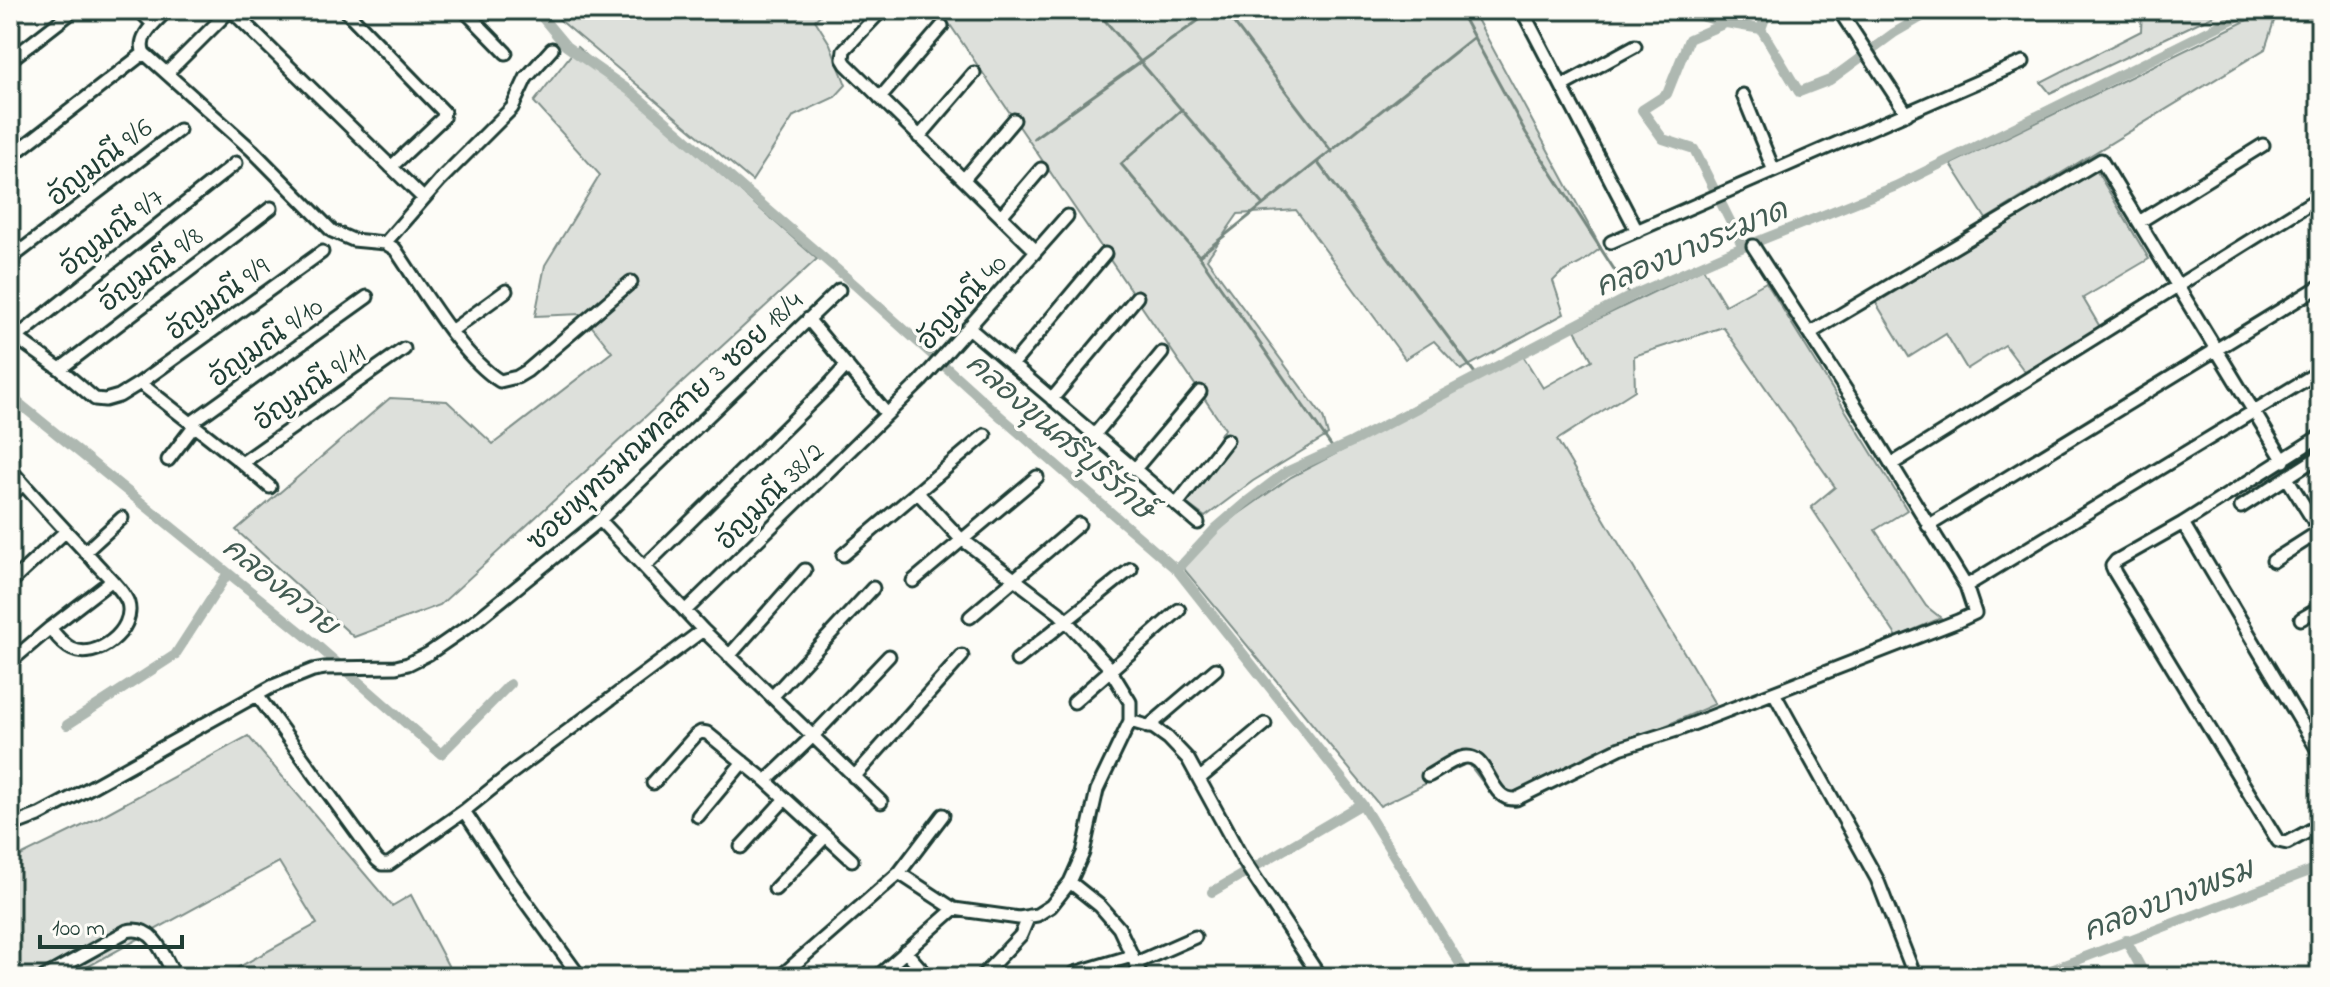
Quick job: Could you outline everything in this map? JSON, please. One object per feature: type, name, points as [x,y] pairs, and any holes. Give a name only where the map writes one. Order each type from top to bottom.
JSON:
[{"type":"street","points":[[139,10],[153,24]]},
{"type":"street","points":[[167,10],[141,41],[140,48],[144,53],[252,150],[332,231],[353,240],[385,243],[395,249],[451,331],[489,375],[500,381],[527,371],[631,282]]},
{"type":"street","points":[[167,73],[230,10],[423,198]]},
{"type":"street","points":[[345,10],[444,112],[443,118],[391,167]]},
{"type":"street","points":[[464,10],[506,53]]},
{"type":"street","points":[[882,10],[844,50],[846,64],[1036,251]]},
{"type":"street","points":[[1522,10],[1637,231]]},
{"type":"street","points":[[1839,10],[1907,114]]},
{"type":"street","points":[[10,60],[68,15]]},
{"type":"street","points":[[880,98],[942,26]]},
{"type":"street","points":[[1562,86],[1635,46]]},
{"type":"street","points":[[385,243],[423,198],[512,108],[526,78],[552,49]]},
{"type":"street","points":[[10,157],[144,53]]},
{"type":"street","points":[[1611,242],[2023,62]]},
{"type":"street","points":[[919,137],[974,73]]},
{"type":"street","points":[[1743,95],[1774,171]]},
{"type":"street","points":[[964,179],[1014,120]]},
{"type":"street","name":"อัญมณี 9/6","points":[[10,259],[179,130]]},
{"type":"street","points":[[2139,222],[2263,145]]},
{"type":"street","points":[[1810,333],[2101,160],[2284,461]]},
{"type":"street","name":"อัญมณี 9/7","points":[[13,336],[236,163]]},
{"type":"street","points":[[1001,216],[1041,169]]},
{"type":"street","points":[[1892,464],[2320,197]]},
{"type":"street","name":"อัญมณี 9/8","points":[[60,369],[271,208]]},
{"type":"street","name":"อัญมณี 40","points":[[886,413],[921,381],[1067,216]]},
{"type":"street","points":[[1428,776],[1462,757],[1473,757],[1500,795],[1507,800],[1516,799],[1620,748],[1677,730],[1975,613],[1966,586],[1753,246]]},
{"type":"street","name":"อัญมณี 9/9","points":[[60,369],[95,399],[119,396],[322,252]]},
{"type":"street","points":[[1012,365],[1105,254]]},
{"type":"street","points":[[1928,526],[2320,286]]},
{"type":"street","name":"ซอยพุทธมณฑลสาย 3 ซอย 18/4","points":[[10,826],[39,815],[282,682],[325,668],[396,667],[428,654],[473,623],[600,520],[839,290]]},
{"type":"street","points":[[451,331],[506,291]]},
{"type":"street","name":"อัญมณี 9/10","points":[[168,460],[193,424],[367,297]]},
{"type":"street","points":[[1052,399],[1137,297]]},
{"type":"street","points":[[808,319],[886,413]]},
{"type":"street","points":[[966,332],[1012,365],[1198,523]]},
{"type":"street","points":[[13,336],[60,369]]},
{"type":"street","name":"อัญมณี 9/11","points":[[242,463],[404,349]]},
{"type":"street","points":[[1095,434],[1162,353]]},
{"type":"street","points":[[644,567],[847,365]]},
{"type":"street","points":[[1966,586],[2320,371]]},
{"type":"street","points":[[140,383],[270,487]]},
{"type":"street","points":[[1135,469],[1200,392]]},
{"type":"street","name":"อัญมณี 38/2","points":[[685,611],[886,413]]},
{"type":"street","points":[[843,555],[985,435]]},
{"type":"street","points":[[2320,436],[2112,566],[2278,841],[2287,843],[2320,825]]},
{"type":"street","points":[[1177,504],[1227,440]]},
{"type":"street","points":[[2241,507],[2320,456]]},
{"type":"street","points":[[10,469],[129,604],[125,625],[111,641],[97,650],[72,650],[50,628]]},
{"type":"street","points":[[913,581],[1037,477]]},
{"type":"street","points":[[2273,561],[2320,531],[2287,478]]},
{"type":"street","points":[[10,496],[23,484]]},
{"type":"street","points":[[899,873],[954,909],[1019,918],[1037,915],[1051,906],[1070,882],[1083,853],[1097,790],[1130,721],[1130,702],[1110,670],[1066,621],[963,540],[917,492]]},
{"type":"street","points":[[85,552],[122,518]]},
{"type":"street","points":[[600,520],[703,630],[881,802]]},
{"type":"street","points":[[2183,523],[2320,754]]},
{"type":"street","points":[[970,617],[1079,524]]},
{"type":"street","points":[[10,583],[66,531]]},
{"type":"street","points":[[1017,660],[1131,569]]},
{"type":"street","points":[[729,656],[805,570]]},
{"type":"street","points":[[10,662],[111,581]]},
{"type":"street","points":[[772,697],[873,588]]},
{"type":"street","points":[[2301,619],[2320,608]]},
{"type":"street","points":[[1074,702],[1179,610]]},
{"type":"street","points":[[257,695],[382,864],[396,861],[703,630]]},
{"type":"street","points":[[766,781],[889,656]]},
{"type":"street","points":[[854,777],[962,656]]},
{"type":"street","points":[[1148,727],[1216,669]]},
{"type":"street","points":[[1774,693],[1877,879],[1914,974]]},
{"type":"street","points":[[1130,721],[1168,738],[1188,759],[1242,858],[1320,977]]},
{"type":"street","points":[[1199,779],[1265,724]]},
{"type":"street","points":[[653,783],[701,732],[707,733],[766,781],[852,860]]},
{"type":"street","points":[[698,816],[743,762]]},
{"type":"street","points":[[741,847],[785,799]]},
{"type":"street","points":[[464,811],[580,977]]},
{"type":"street","points":[[780,977],[899,873],[943,815]]},
{"type":"street","points":[[775,889],[826,836]]},
{"type":"street","points":[[1070,882],[1100,906],[1119,928],[1142,977]]},
{"type":"street","points":[[877,977],[954,909]]},
{"type":"street","points":[[981,977],[1021,935],[1029,916]]},
{"type":"street","points":[[44,977],[135,929],[153,938],[175,977]]},
{"type":"street","points":[[1075,973],[1134,959],[1195,937]]},
{"type":"street","points":[[905,951],[928,977]]},
{"type":"shaded area","points":[[548,10],[826,10],[815,20],[830,44],[846,85],[835,97],[794,116],[752,181]]},
{"type":"shaded area","points":[[940,10],[1472,10],[1601,248],[1553,281],[1564,314],[1461,370],[1434,341],[1405,359],[1296,210],[1238,214],[1207,259],[1323,417],[1328,435],[1253,481],[1205,517],[1186,503],[1225,429]]},
{"type":"shaded area","points":[[2142,10],[2225,10],[2050,93],[2041,82],[2141,31]]},
{"type":"shaded area","points":[[2268,10],[2288,10],[2275,18],[2265,49],[1986,219],[1951,164]]},
{"type":"shaded area","points":[[577,47],[817,259],[440,605],[354,637],[236,530],[390,398],[447,401],[493,444],[612,352],[582,314],[535,316],[545,265],[600,175],[534,102]]},
{"type":"shaded area","points":[[2096,170],[2149,259],[2083,298],[2100,327],[2025,372],[2005,345],[1967,369],[1946,334],[1909,357],[1876,303]]},
{"type":"shaded area","points":[[1703,268],[1725,305],[1766,282],[1907,510],[1875,530],[1926,606],[1941,618],[1897,637],[1811,507],[1835,487],[1723,327],[1634,356],[1635,390],[1557,440],[1715,704],[1514,792],[1484,784],[1468,763],[1380,806],[1179,563],[1237,515],[1291,477],[1523,356],[1543,388],[1592,360],[1575,330]]},
{"type":"shaded area","points":[[248,736],[392,906],[411,895],[454,977],[410,977],[407,973],[399,977],[221,977],[317,924],[279,862],[69,977],[10,977],[10,861],[98,818]]},
{"type":"waterway","name":"คลองขุนศรีบุรีรักษ์","points":[[536,10],[566,46],[633,93],[1177,570],[1362,804],[1468,977]]},
{"type":"waterway","points":[[1096,10],[1263,205]]},
{"type":"waterway","points":[[1034,138],[1213,10]]},
{"type":"waterway","points":[[1224,10],[1332,152]]},
{"type":"waterway","points":[[1459,10],[1526,133],[1630,297]]},
{"type":"waterway","points":[[1679,10],[1726,23]]},
{"type":"waterway","points":[[1761,29],[1768,10]]},
{"type":"waterway","name":"คลองบางระมาด","points":[[1177,570],[1216,528],[1286,472],[1352,442],[1635,294],[1896,186],[2251,10]]},
{"type":"waterway","points":[[1743,247],[1694,149],[1663,139],[1642,110],[1667,94],[1689,39],[1726,23],[1761,29],[1799,92],[1830,80],[1894,33],[1932,11]]},
{"type":"waterway","points":[[1199,256],[1474,37]]},
{"type":"waterway","points":[[1182,109],[1121,164],[1199,256],[1334,450]]},
{"type":"waterway","points":[[1318,163],[1477,376]]},
{"type":"waterway","name":"คลองควาย","points":[[10,396],[312,641],[441,754],[510,684]]},
{"type":"waterway","points":[[67,725],[175,655],[228,573]]},
{"type":"waterway","points":[[1212,892],[1362,804]]},
{"type":"waterway","name":"คลองบางพรม","points":[[2033,977],[2320,867]]},
{"type":"waterway","points":[[2126,940],[2146,977]]}]
